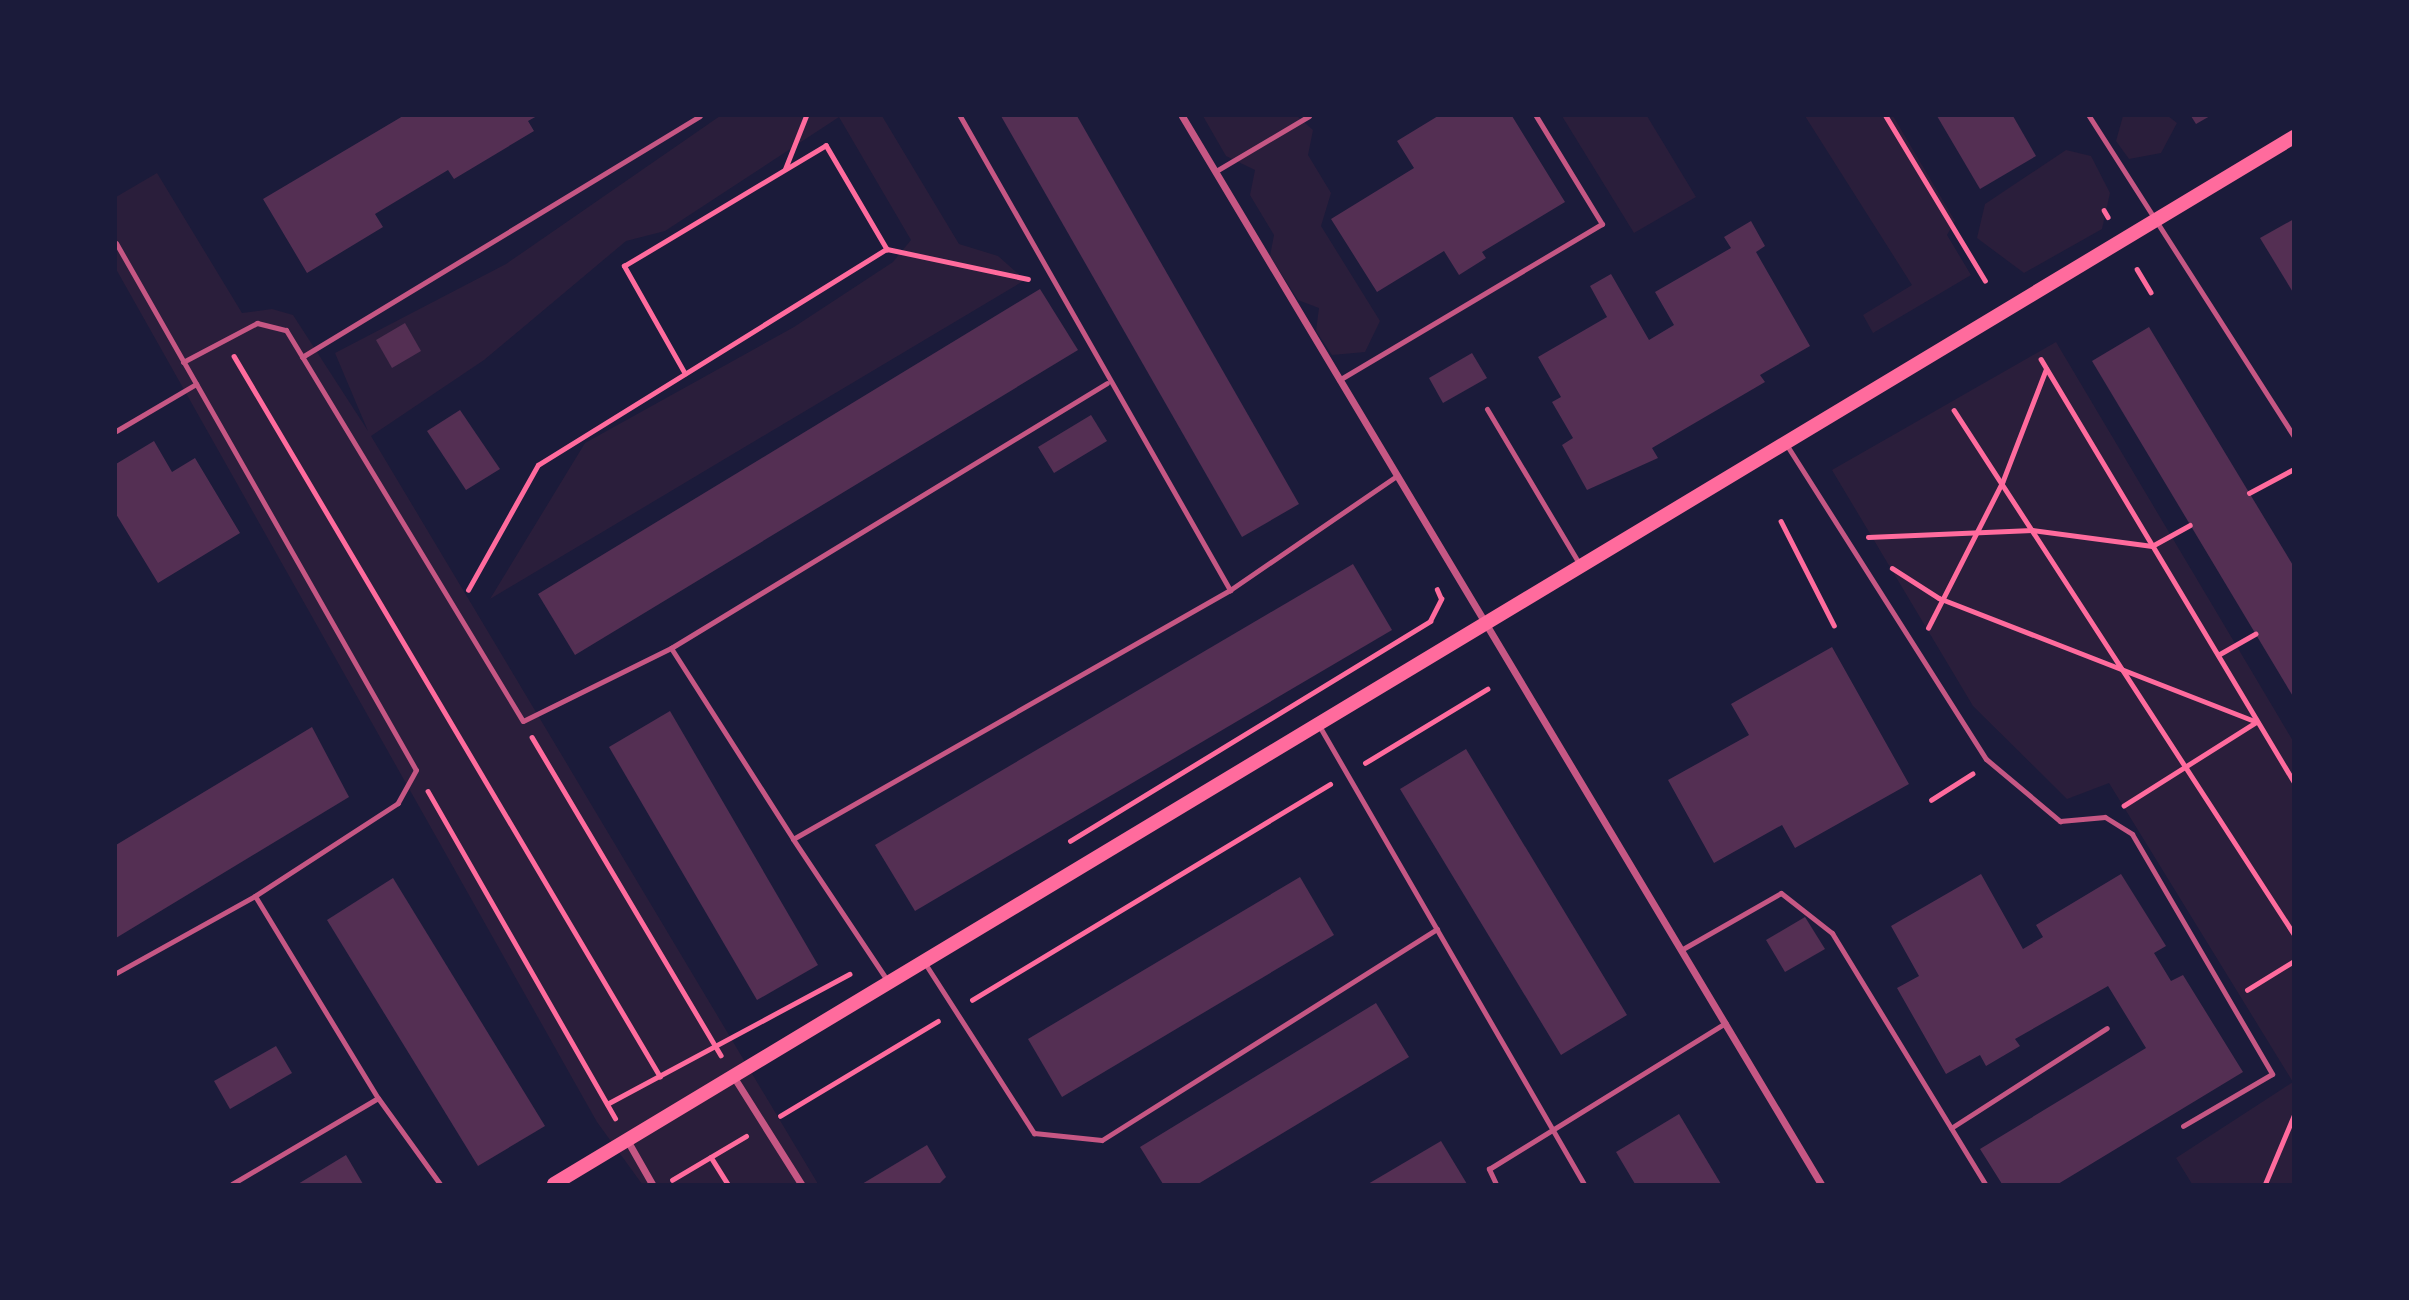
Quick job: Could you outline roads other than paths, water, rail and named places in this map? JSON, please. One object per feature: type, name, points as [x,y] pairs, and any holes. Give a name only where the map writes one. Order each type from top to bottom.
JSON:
[{"type":"main road","points":[[554,1185],[1321,729],[1482,623],[2157,223],[2294,137]]},
{"type":"street","points":[[1182,116],[1482,623],[1821,1185]]},
{"type":"street","points":[[736,1079],[801,1185]]},
{"type":"street","points":[[627,1140],[652,1185]]},
{"type":"lane","points":[[302,357],[699,116]]},
{"type":"lane","points":[[960,116],[1107,383],[1230,590]]},
{"type":"lane","points":[[1216,171],[1309,116]]},
{"type":"lane","points":[[1339,380],[1602,224],[1536,116]]},
{"type":"lane","points":[[2090,116],[2294,437]]},
{"type":"lane","points":[[116,243],[416,769],[398,803],[255,895],[116,973]]},
{"type":"lane","points":[[183,362],[257,323],[273,323],[302,357],[523,721],[671,648],[1107,383]]},
{"type":"lane","points":[[116,431],[196,384]]},
{"type":"lane","points":[[1487,409],[1580,565]]},
{"type":"lane","points":[[1785,443],[1986,759],[2060,821],[2105,817],[2132,834],[2272,1074],[2183,1126]]},
{"type":"lane","points":[[793,839],[1230,590],[1395,477]]},
{"type":"lane","points":[[671,648],[891,986]]},
{"type":"lane","points":[[1321,729],[1584,1185]]},
{"type":"lane","points":[[1681,950],[1781,893],[1832,933],[1985,1185]]},
{"type":"lane","points":[[255,895],[378,1098],[440,1185]]},
{"type":"lane","points":[[926,965],[1034,1133],[1102,1140],[1437,929]]},
{"type":"lane","points":[[1496,1185],[1489,1169],[1551,1127],[1725,1023]]},
{"type":"lane","points":[[1951,1128],[2107,1028]]},
{"type":"lane","points":[[232,1185],[378,1098]]}]
